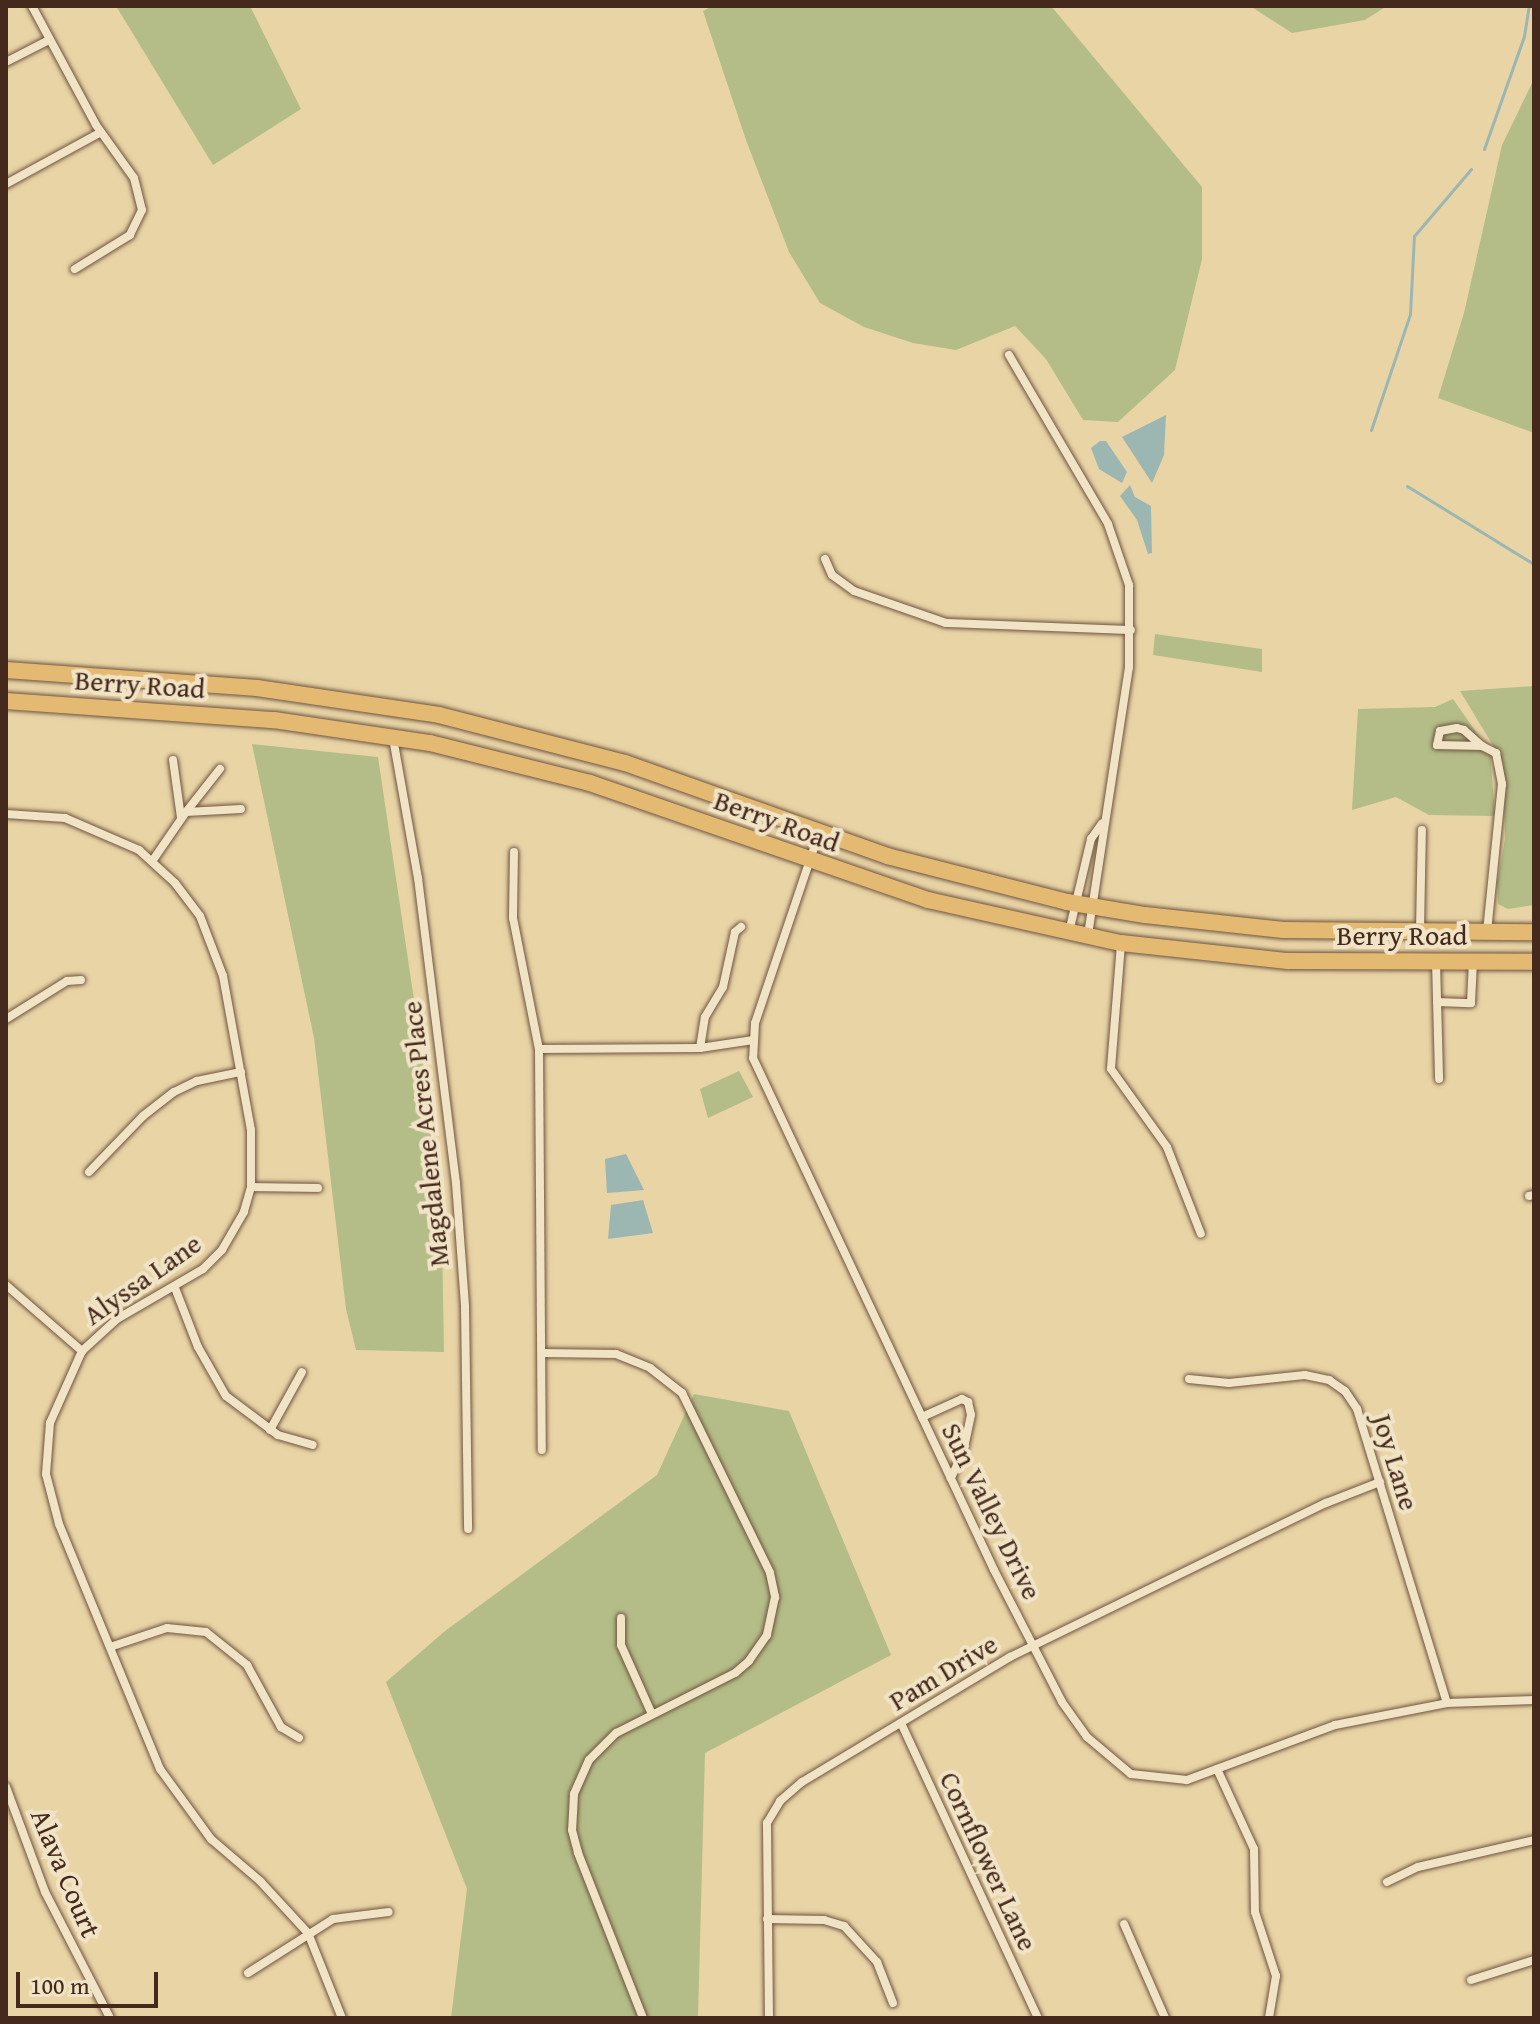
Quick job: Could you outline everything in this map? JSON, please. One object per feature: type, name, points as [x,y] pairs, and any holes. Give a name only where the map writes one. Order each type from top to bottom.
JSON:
[{"type":"highway","name":"Berry Road","points":[[6,670],[257,688],[439,715],[625,763],[820,832],[964,878],[1083,905],[1283,930],[1534,932]]},
{"type":"highway","name":"Berry Road","points":[[6,701],[274,720],[393,737],[590,783],[928,900],[1121,943],[1288,961],[1534,962]]},
{"type":"street","points":[[32,6],[101,132],[134,178],[142,210],[130,235],[75,269]]},
{"type":"street","points":[[6,62],[49,40]]},
{"type":"street","points":[[6,184],[101,132]]},
{"type":"street","points":[[1009,355],[1108,524],[1129,585],[1131,630],[1104,819],[1083,905],[1068,933]]},
{"type":"street","points":[[825,559],[832,575],[854,591],[946,623],[1131,630]]},
{"type":"street","points":[[1482,746],[1441,748],[1435,737],[1457,728],[1496,753],[1502,784],[1487,931]]},
{"type":"street","name":"Magdalene Acres Place","points":[[393,737],[418,878],[456,1183],[465,1307],[468,1529]]},
{"type":"street","points":[[173,760],[184,815]]},
{"type":"street","points":[[153,860],[220,769]]},
{"type":"street","points":[[184,815],[241,809]]},
{"type":"street","name":"Alyssa Lane","points":[[6,814],[54,816],[87,825],[153,860],[187,898],[211,940],[251,1130],[251,1187],[241,1219],[222,1250],[175,1288],[128,1311],[82,1351],[50,1423],[46,1474],[59,1524],[155,1758],[175,1794],[211,1839],[260,1881],[308,1933],[342,2018]]},
{"type":"street","points":[[1088,936],[1083,905],[1091,839],[1104,819]]},
{"type":"street","points":[[1420,930],[1422,830]]},
{"type":"street","name":"Sun Valley Drive","points":[[820,832],[753,1040],[753,1058],[772,1107],[1062,1702],[1115,1765],[1146,1778],[1170,1781],[1217,1769],[1335,1725],[1447,1703],[1534,1700]]},
{"type":"street","points":[[514,852],[513,918],[539,1049],[542,1450]]},
{"type":"street","points":[[700,1048],[705,1017],[723,987],[735,932],[741,927]]},
{"type":"street","points":[[1121,943],[1111,1069],[1167,1147],[1201,1234]]},
{"type":"street","points":[[1436,960],[1439,1079]]},
{"type":"street","points":[[1437,1002],[1471,1003],[1473,960]]},
{"type":"street","points":[[6,1019],[67,981],[81,980]]},
{"type":"street","points":[[539,1049],[700,1048],[753,1040]]},
{"type":"street","points":[[89,1172],[143,1116],[174,1092],[197,1081],[241,1072]]},
{"type":"street","points":[[251,1187],[318,1188]]},
{"type":"street","points":[[6,1285],[82,1351]]},
{"type":"street","points":[[175,1288],[217,1384],[239,1409],[270,1430],[313,1445]]},
{"type":"street","points":[[543,1353],[616,1354],[650,1368],[682,1393],[770,1573],[775,1597],[767,1635],[749,1661],[735,1673],[651,1712],[616,1733],[589,1760],[572,1810],[578,1853],[643,2018]]},
{"type":"street","points":[[270,1430],[302,1372]]},
{"type":"street","name":"Joy Lane","points":[[1189,1379],[1229,1383],[1305,1375],[1329,1380],[1357,1409],[1447,1703]]},
{"type":"street","points":[[922,1417],[962,1399],[968,1402],[971,1415],[963,1453],[951,1478]]},
{"type":"street","name":"Pam Drive","points":[[769,2018],[767,1823],[780,1801],[901,1723],[1033,1647],[1326,1503],[1380,1482]]},
{"type":"street","points":[[621,1618],[621,1645],[651,1712]]},
{"type":"street","points":[[110,1647],[167,1628],[206,1632],[235,1651],[281,1727],[299,1738]]},
{"type":"street","name":"Cornflower Lane","points":[[901,1723],[1038,2018]]},
{"type":"street","points":[[1217,1769],[1254,1849],[1255,1912],[1276,1976],[1269,2018]]},
{"type":"street","name":"Alava Court","points":[[6,1787],[49,1903],[110,2018]]},
{"type":"street","points":[[1387,1882],[1418,1867],[1534,1840]]},
{"type":"street","points":[[248,1973],[308,1933],[351,1913],[389,1912]]},
{"type":"street","points":[[767,1919],[824,1920],[844,1926],[877,1962],[893,2003]]},
{"type":"street","points":[[1124,1924],[1165,2018]]},
{"type":"street","points":[[1471,1980],[1534,1960]]},
{"type":"green space","points":[[116,6],[250,6],[301,109],[213,165]]},
{"type":"green space","points":[[712,6],[1051,6],[1202,187],[1202,259],[1175,370],[1118,422],[1083,420],[1046,359],[1015,326],[956,350],[913,343],[864,327],[820,303],[789,252],[746,140],[703,11]]},
{"type":"green space","points":[[1250,6],[1387,6],[1365,20],[1292,33]]},
{"type":"green space","points":[[1534,79],[1534,433],[1438,398],[1464,313],[1502,145]]},
{"type":"green space","points":[[1155,634],[1262,649],[1262,672],[1153,655]]},
{"type":"green space","points":[[1534,686],[1534,905],[1508,909],[1498,904],[1497,884],[1505,839],[1503,762],[1460,691]]},
{"type":"green space","points":[[1453,699],[1490,752],[1495,816],[1429,815],[1396,797],[1352,810],[1358,709],[1435,707]]},
{"type":"green space","points":[[252,744],[378,757],[441,1182],[444,1352],[356,1350],[346,1309],[314,1038]]},
{"type":"green space","points":[[739,1071],[753,1097],[708,1118],[700,1089]]},
{"type":"green space","points":[[694,1394],[789,1411],[891,1655],[705,1753],[698,2018],[451,2018],[467,1889],[386,1682],[445,1631],[657,1475]]},
{"type":"water","points":[[1166,415],[1164,455],[1152,483],[1122,437]]},
{"type":"water","points":[[1100,441],[1106,441],[1127,472],[1122,483],[1099,469],[1091,448]]},
{"type":"water","points":[[1130,485],[1135,497],[1151,506],[1152,553],[1148,554],[1137,520],[1120,496]]},
{"type":"water","points":[[626,1154],[644,1190],[607,1193],[605,1159]]},
{"type":"water","points":[[643,1200],[653,1233],[608,1239],[611,1205]]},
{"type":"waterway","points":[[1484,149],[1524,36],[1529,6]]},
{"type":"waterway","points":[[1371,430],[1410,314],[1414,236],[1471,169]]},
{"type":"waterway","points":[[1407,486],[1534,564]]}]
